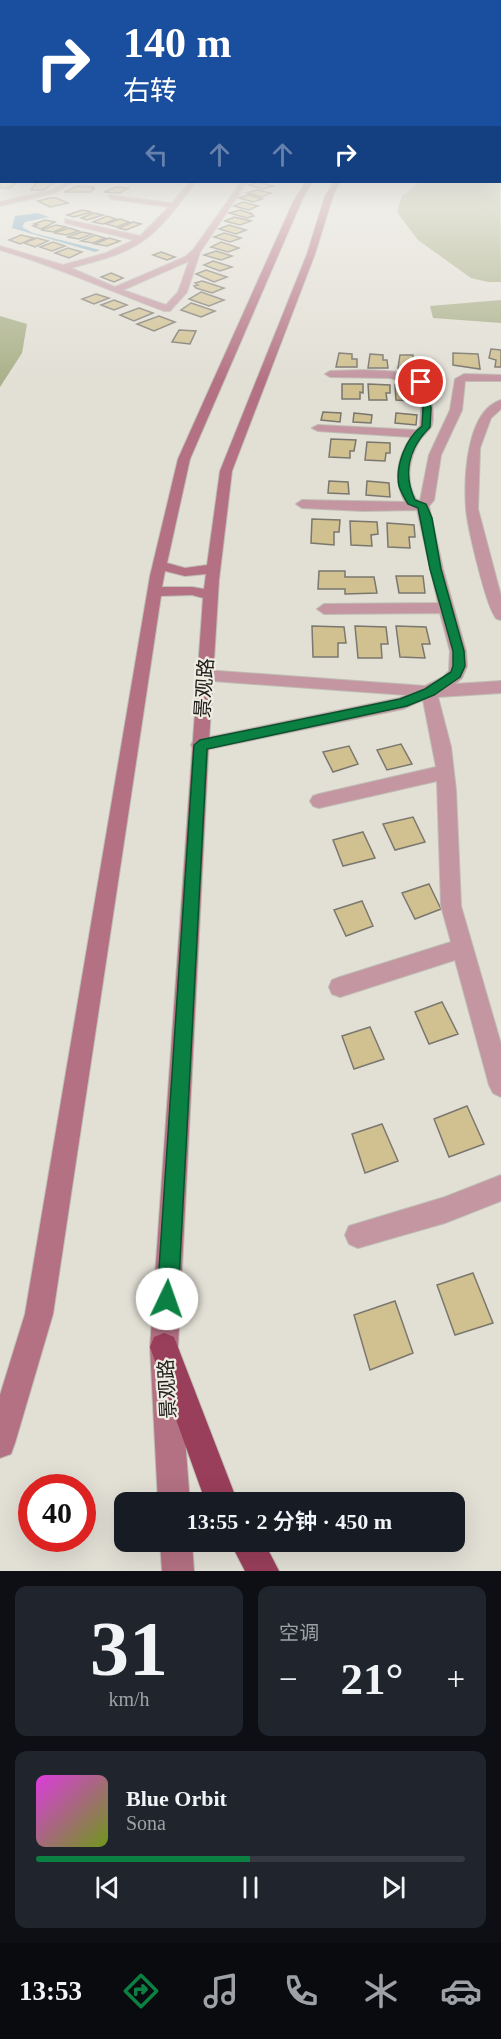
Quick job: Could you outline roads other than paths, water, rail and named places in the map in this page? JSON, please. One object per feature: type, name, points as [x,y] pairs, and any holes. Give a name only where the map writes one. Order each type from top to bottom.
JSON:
[{"type":"highway","points":[[165,1347],[218,1492]]},
{"type":"highway","points":[[252,1552],[263,1571]]},
{"type":"street","points":[[130,236],[137,238]]},
{"type":"street","points":[[0,248],[60,266],[167,309],[174,305],[180,295],[196,252],[207,236]]},
{"type":"street","points":[[0,1443],[39,1314],[159,565],[184,459],[282,236]]},
{"type":"street","name":"景观路","points":[[173,1492],[165,1347],[200,745],[213,569],[226,471],[316,236]]},
{"type":"street","points":[[60,266],[110,255],[137,238]]},
{"type":"street","points":[[115,290],[176,265],[196,252]]},
{"type":"street","points":[[330,374],[390,375],[413,378],[421,382],[427,408],[426,427],[417,434],[404,464],[404,486],[411,502],[423,506]]},
{"type":"street","points":[[302,504],[363,507],[423,506],[428,500],[435,455],[456,410],[460,379],[464,377],[501,378]]},
{"type":"street","points":[[501,403],[486,417],[474,448],[472,508],[493,594],[501,615]]},
{"type":"street","points":[[318,428],[417,434]]},
{"type":"street","points":[[200,745],[403,703],[429,692],[456,675],[459,666],[458,651],[423,506]]},
{"type":"street","points":[[159,565],[185,573],[213,569]]},
{"type":"street","points":[[155,592],[176,590],[211,595]]},
{"type":"street","points":[[324,609],[447,608]]},
{"type":"street","points":[[205,676],[400,687],[429,692],[501,687]]},
{"type":"street","points":[[429,692],[442,747],[445,772],[451,906],[501,1085]]},
{"type":"street","points":[[319,801],[445,772]]},
{"type":"street","points":[[340,987],[462,948]]},
{"type":"street","points":[[358,1235],[445,1210],[501,1188]]},
{"type":"street","points":[[177,1552],[178,1571]]},
{"type":"water","points":[[41,236],[100,250],[95,252]]}]
